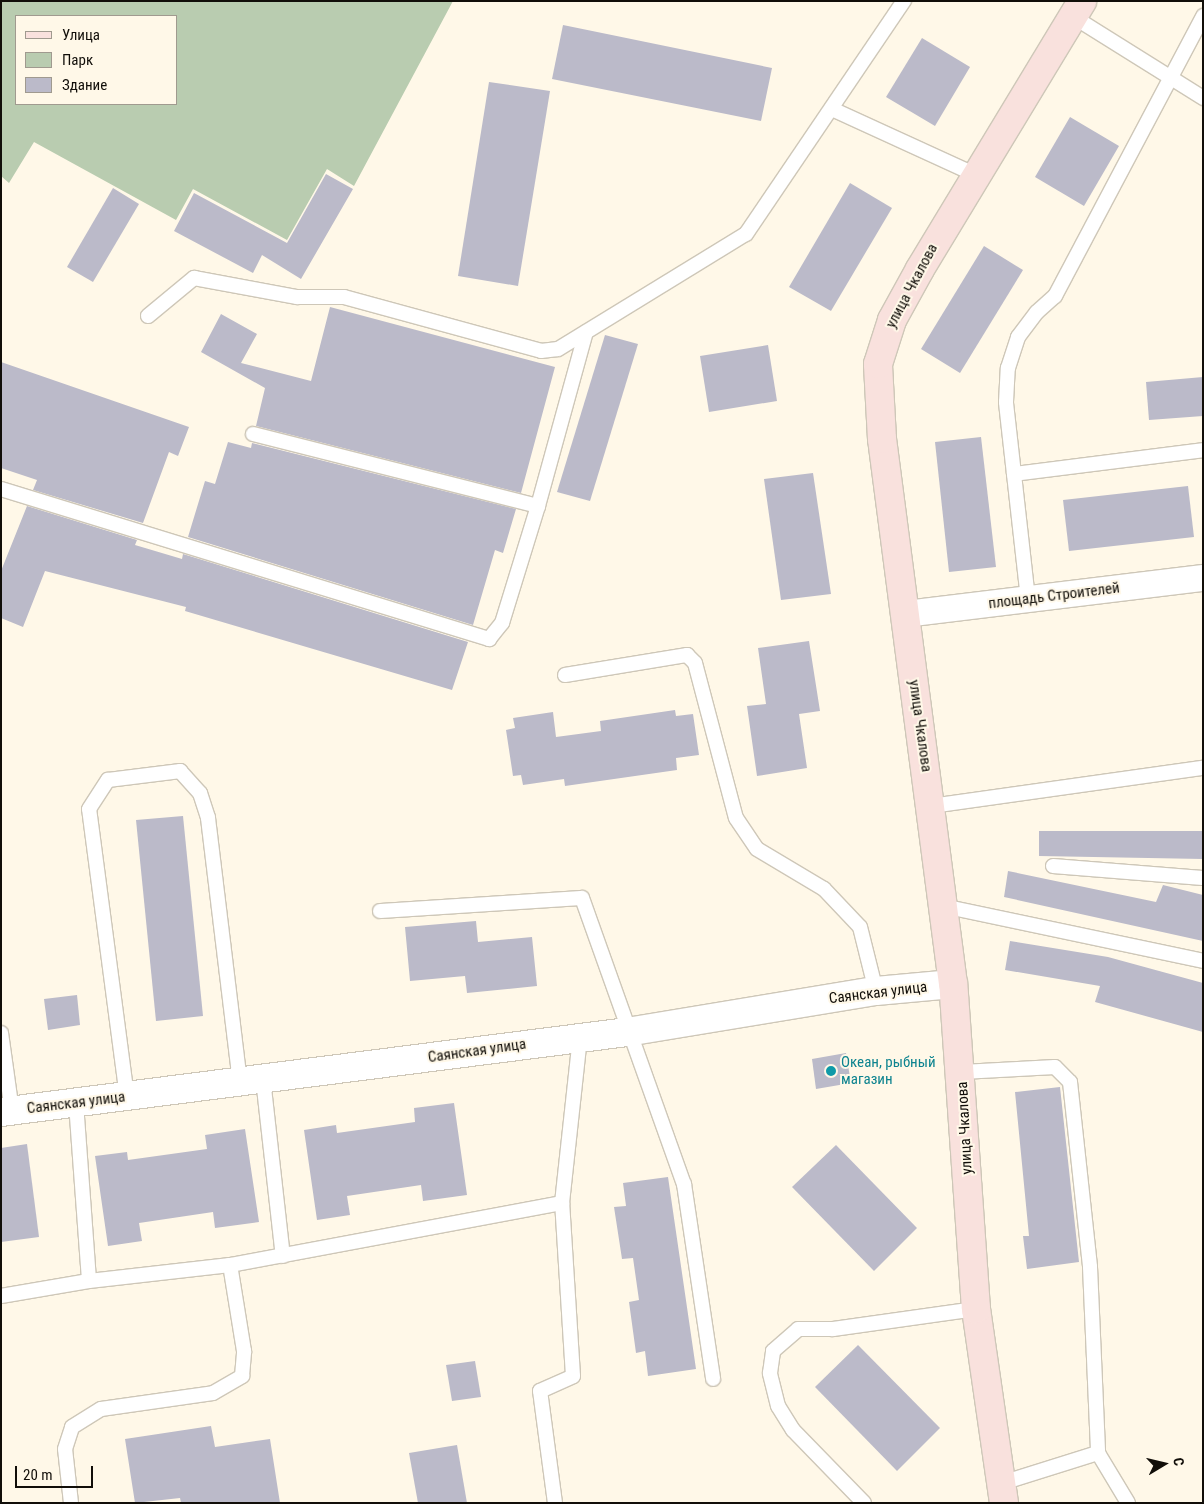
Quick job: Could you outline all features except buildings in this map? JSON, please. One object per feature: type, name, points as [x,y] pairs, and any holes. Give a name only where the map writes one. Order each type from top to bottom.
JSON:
[{"type":"main road","name":"улица Чкалова","points":[[1003,1493],[976,1309],[962,1072],[953,984],[932,806],[882,439],[878,364],[892,320],[974,174],[1077,9]]},
{"type":"street","name":"площадь Строителей","points":[[905,614],[1203,578]]},
{"type":"street","name":"Саянская улица","points":[[7,1111],[627,1032],[876,991],[953,984]]},
{"type":"lane","points":[[148,316],[194,278],[297,297],[344,297],[541,351],[558,349],[746,234],[904,1]]},
{"type":"lane","points":[[1077,9],[1169,78],[1203,98]]},
{"type":"lane","points":[[1028,599],[1006,402],[1008,368],[1018,337],[1036,312],[1056,296],[1203,16]]},
{"type":"lane","points":[[832,109],[974,174]]},
{"type":"lane","points":[[1,488],[489,639],[502,623],[538,506],[586,332]]},
{"type":"lane","points":[[253,434],[538,506]]},
{"type":"lane","points":[[1014,474],[1203,450]]},
{"type":"lane","points":[[564,675],[687,655],[695,663],[736,818],[758,849],[824,889],[860,928],[876,991]]},
{"type":"lane","points":[[932,806],[1203,768]]},
{"type":"lane","points":[[127,1097],[89,809],[108,780],[180,770],[200,793],[208,818],[283,1256]]},
{"type":"lane","points":[[1053,866],[1203,878]]},
{"type":"lane","points":[[380,911],[582,898],[627,1032],[684,1184],[713,1379]]},
{"type":"lane","points":[[943,906],[1203,961]]},
{"type":"lane","points":[[1,1033],[7,1111]]},
{"type":"lane","points":[[554,1503],[540,1391],[573,1376],[562,1203],[580,1037]]},
{"type":"lane","points":[[962,1072],[1055,1067],[1070,1082],[1090,1267],[1098,1453],[1128,1503]]},
{"type":"lane","points":[[76,1103],[89,1281]]},
{"type":"lane","points":[[1,1296],[89,1281],[230,1265],[562,1203]]},
{"type":"lane","points":[[71,1503],[65,1449],[72,1427],[101,1409],[213,1393],[234,1385],[242,1376],[244,1350],[230,1265]]},
{"type":"lane","points":[[864,1503],[793,1430],[778,1406],[770,1373],[773,1350],[798,1329],[833,1329],[976,1309]]},
{"type":"lane","points":[[1003,1493],[1098,1453]]},
{"type":"green space","points":[[1,1],[453,1],[354,186],[327,169],[287,240],[193,189],[176,220],[34,142],[9,183],[1,176]]},
{"type":"place","name":"Океан, рыбный магазин","points":[[831,1071]]}]
